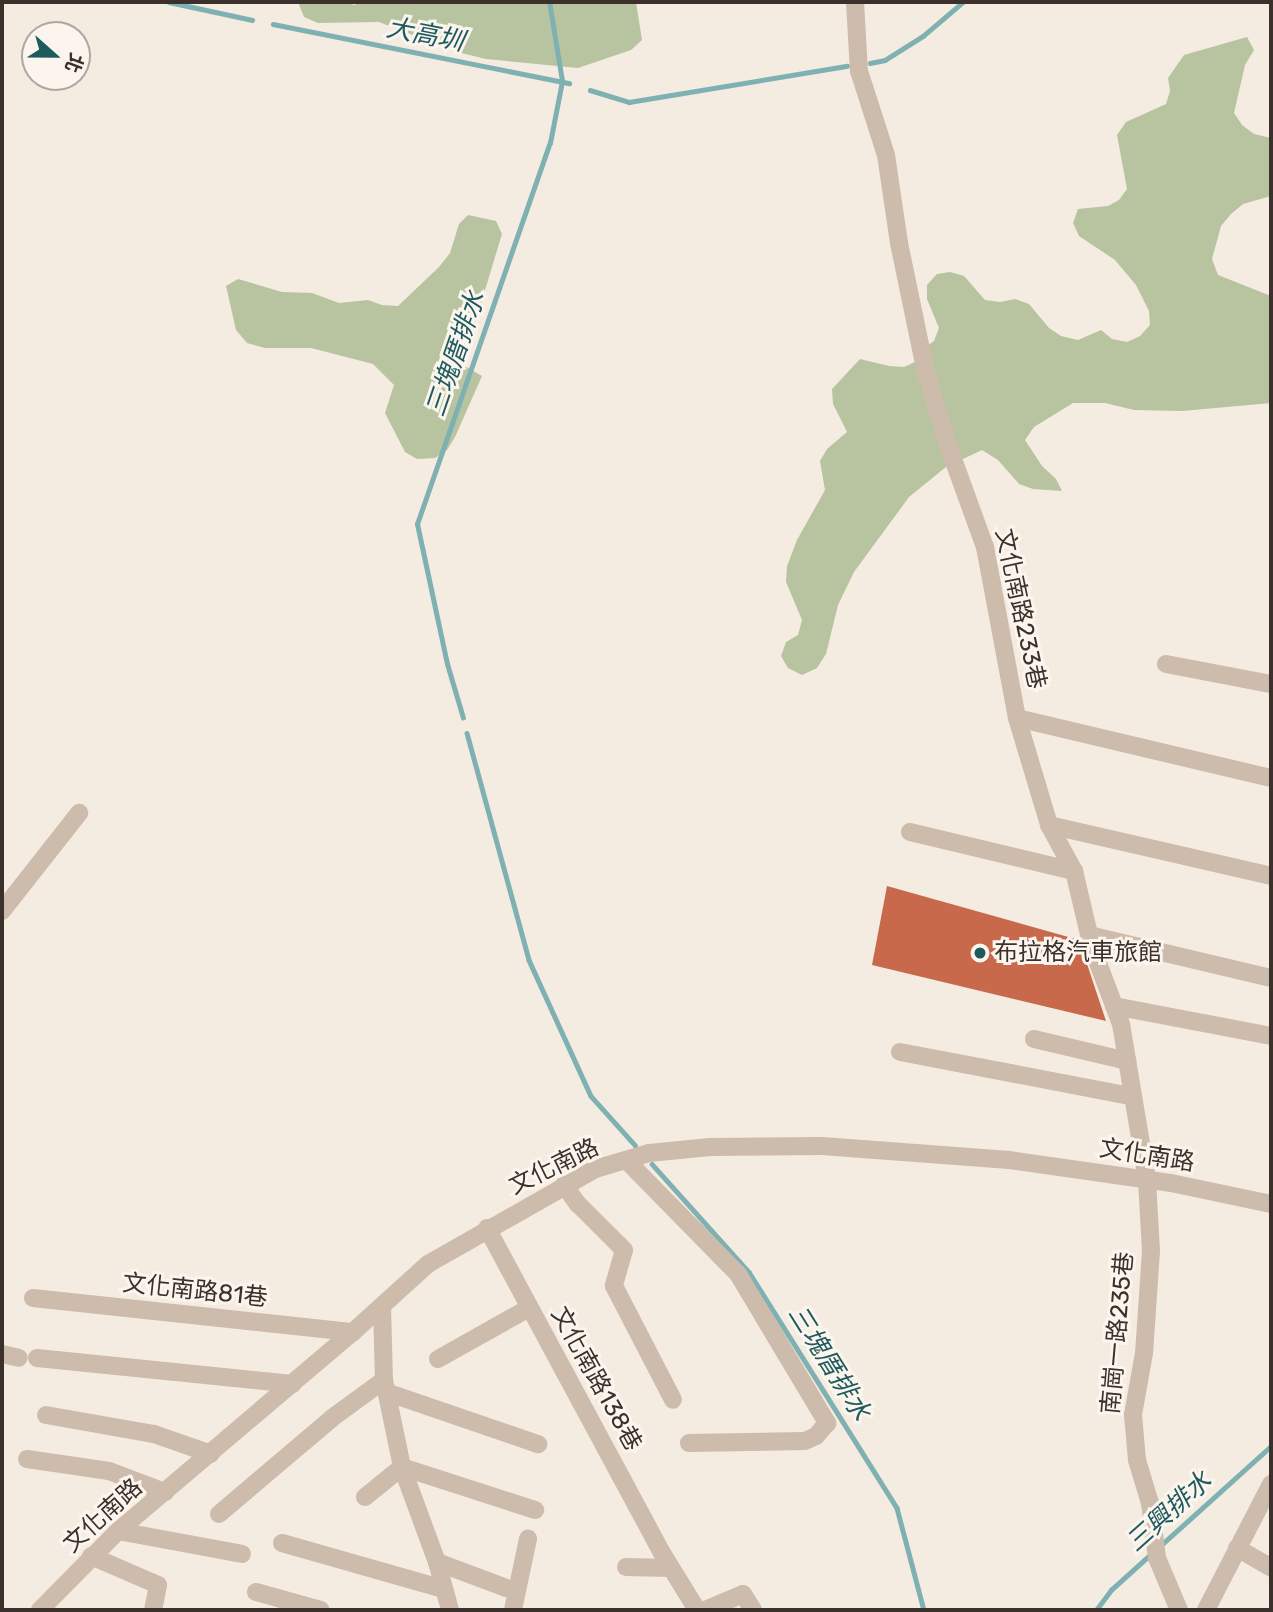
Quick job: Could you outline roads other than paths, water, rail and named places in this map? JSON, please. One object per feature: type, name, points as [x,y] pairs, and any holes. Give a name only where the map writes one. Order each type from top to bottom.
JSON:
[{"type":"street","name":"文化南路233巷","points":[[855,2],[859,71],[886,155],[899,243],[925,369],[948,444],[985,547],[1017,718],[1049,825],[1073,871],[1089,935],[1121,1024],[1147,1180]]},
{"type":"street","points":[[1166,664],[1271,684]]},
{"type":"street","points":[[1017,718],[1271,778]]},
{"type":"street","points":[[2,911],[79,813]]},
{"type":"street","points":[[1049,825],[1271,876]]},
{"type":"street","points":[[910,832],[1073,871]]},
{"type":"street","points":[[1089,935],[1271,978]]},
{"type":"street","points":[[1114,1006],[1271,1036]]},
{"type":"street","points":[[1034,1039],[1127,1061]]},
{"type":"street","points":[[900,1052],[1131,1096]]},
{"type":"street","name":"文化南路","points":[[40,1610],[118,1531],[293,1384],[428,1264],[487,1228],[595,1169],[649,1153],[710,1147],[822,1146],[1009,1160],[1147,1180],[1271,1204]]},
{"type":"street","points":[[627,1161],[738,1274],[827,1423],[816,1436],[805,1441],[689,1443]]},
{"type":"street","name":"南崗一路235巷","points":[[1147,1180],[1151,1251],[1144,1353],[1133,1415],[1137,1460],[1150,1503],[1157,1558],[1180,1610]]},
{"type":"street","points":[[564,1185],[578,1204],[624,1250],[614,1286],[673,1400]]},
{"type":"street","name":"文化南路138巷","points":[[487,1228],[666,1561],[697,1610]]},
{"type":"street","name":"文化南路81巷","points":[[33,1298],[353,1332]]},
{"type":"street","points":[[382,1306],[385,1386],[402,1467],[438,1562],[450,1610]]},
{"type":"street","points":[[438,1359],[529,1308]]},
{"type":"street","points":[[37,1358],[293,1384]]},
{"type":"street","points":[[385,1386],[538,1444]]},
{"type":"street","points":[[219,1514],[332,1418],[385,1386]]},
{"type":"street","points":[[46,1415],[154,1434],[211,1454]]},
{"type":"street","points":[[27,1459],[109,1471],[165,1492]]},
{"type":"street","points":[[365,1497],[402,1467]]},
{"type":"street","points":[[402,1467],[534,1510]]},
{"type":"street","points":[[1206,1610],[1271,1484]]},
{"type":"street","points":[[118,1531],[242,1554]]},
{"type":"street","points":[[513,1610],[528,1539]]},
{"type":"street","points":[[282,1543],[444,1589]]},
{"type":"street","points":[[1237,1548],[1271,1568]]},
{"type":"street","points":[[91,1556],[158,1585],[153,1610]]},
{"type":"street","points":[[625,1567],[666,1561]]},
{"type":"street","points":[[438,1562],[506,1588]]},
{"type":"street","points":[[256,1592],[321,1610]]},
{"type":"street","points":[[705,1610],[743,1594],[753,1610]]},
{"type":"waterway","name":"大高圳","points":[[169,2],[252,20]]},
{"type":"waterway","name":"三塊厝排水","points":[[463,718],[447,664],[417,524],[550,143],[562,81],[549,2]]},
{"type":"waterway","name":"大高圳","points":[[870,63],[885,60],[923,36],[963,2]]},
{"type":"waterway","name":"大高圳","points":[[273,24],[569,83]]},
{"type":"waterway","name":"大高圳","points":[[590,90],[629,102],[847,66]]},
{"type":"waterway","name":"三塊厝排水","points":[[467,733],[529,960],[591,1096],[635,1145]]},
{"type":"waterway","name":"三塊厝排水","points":[[652,1164],[749,1272],[897,1508],[924,1610]]},
{"type":"waterway","name":"三興排水","points":[[1160,1546],[1271,1446]]},
{"type":"waterway","name":"三興排水","points":[[1096,1610],[1111,1590],[1151,1554]]},
{"type":"place","name":"布拉格汽車旅館","points":[[980,953]]}]
